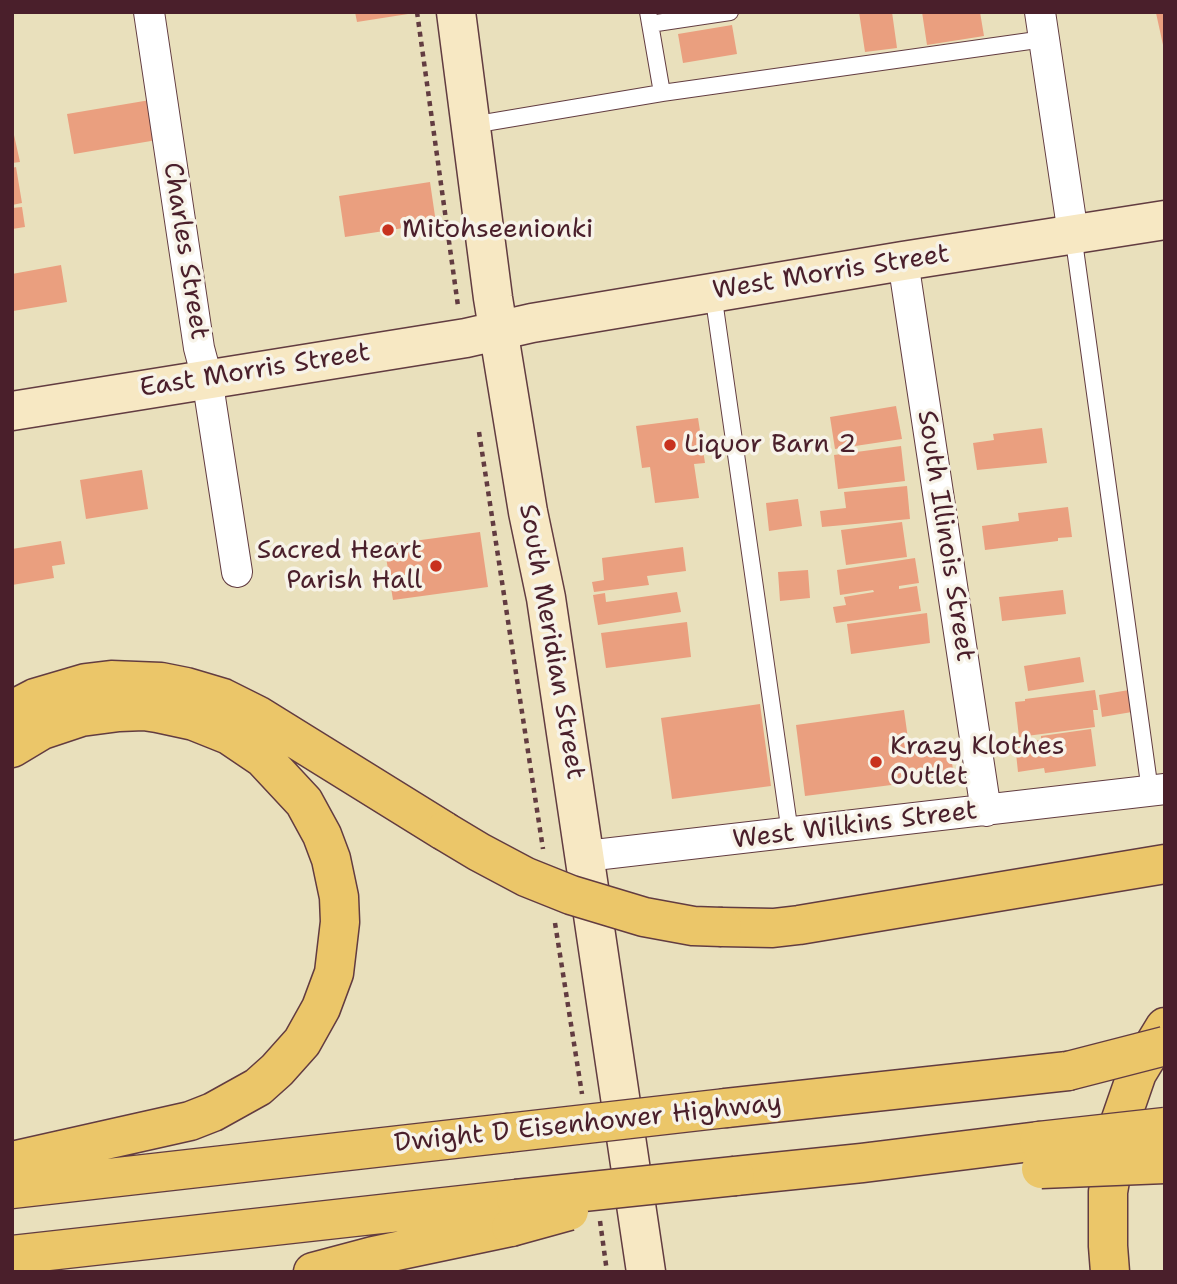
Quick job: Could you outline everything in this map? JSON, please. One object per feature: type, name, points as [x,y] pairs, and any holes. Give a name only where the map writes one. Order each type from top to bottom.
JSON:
[{"type":"highway","points":[[12,710],[35,698],[86,683],[111,680],[161,682],[223,698],[257,715],[444,831],[526,877],[571,895],[644,917],[693,926],[772,928],[799,925],[1165,864]]},
{"type":"highway","points":[[12,748],[57,724],[81,717],[119,712],[157,713],[194,721],[229,735],[263,758],[304,802],[322,835],[331,859],[339,897],[340,922],[334,973],[321,1008],[302,1042],[258,1087],[213,1112],[190,1121],[14,1175]]},
{"type":"highway","points":[[1111,1272],[1108,1202],[1118,1133],[1137,1073],[1165,1027]]},
{"type":"highway","points":[[1068,1072],[1165,1046]]},
{"type":"highway","name":"Dwight D Eisenhower Highway","points":[[14,1175],[507,1133],[1165,1060]]},
{"type":"highway","points":[[1040,1155],[1165,1127]]},
{"type":"highway","points":[[19,1254],[513,1213],[677,1182],[862,1163],[1040,1155],[1165,1164]]},
{"type":"highway","points":[[313,1272],[513,1213]]},
{"type":"main road","name":"South Meridian Street","points":[[456,12],[498,331],[528,512],[546,598],[646,1272]]},
{"type":"main road","name":"West Morris Street","points":[[498,331],[903,261],[1165,220]]},
{"type":"main road","name":"East Morris Street","points":[[12,411],[498,331]]},
{"type":"street","name":"Charles Street","points":[[149,12],[199,348],[207,378],[237,572]]},
{"type":"street","points":[[1042,26],[1073,234]]},
{"type":"street","name":"South Illinois Street","points":[[903,261],[986,811]]},
{"type":"street","name":"West Wilkins Street","points":[[586,856],[1158,790]]},
{"type":"lane","points":[[662,93],[649,18],[730,12]]},
{"type":"lane","points":[[472,125],[1042,26]]},
{"type":"lane","points":[[1073,234],[1158,790]]},
{"type":"lane","points":[[713,293],[790,833]]},
{"type":"path","points":[[417,12],[458,305]]},
{"type":"path","points":[[478,425],[545,860]]},
{"type":"path","points":[[553,914],[583,1103]]},
{"type":"path","points":[[599,1213],[607,1272]]},
{"type":"building","points":[[355,12],[408,12],[408,14],[357,22]]},
{"type":"building","points":[[859,12],[892,12],[897,48],[865,52]]},
{"type":"building","points":[[922,12],[980,12],[984,36],[927,45]]},
{"type":"building","points":[[1165,12],[1165,54],[1156,13]]},
{"type":"building","points":[[732,25],[737,54],[683,63],[678,34]]},
{"type":"building","points":[[150,100],[157,140],[74,154],[67,114]]},
{"type":"building","points":[[12,126],[20,162],[12,163]]},
{"type":"building","points":[[16,167],[22,203],[12,205],[12,168]]},
{"type":"building","points":[[430,182],[436,223],[345,237],[339,196]]},
{"type":"building","points":[[22,207],[25,227],[12,229],[12,208]]},
{"type":"building","points":[[61,265],[67,302],[13,311],[12,274]]},
{"type":"building","points":[[896,406],[902,439],[835,449],[830,417]]},
{"type":"building","name":"Liquor Barn 2","points":[[698,418],[705,463],[694,464],[699,498],[655,503],[650,467],[642,468],[636,426]]},
{"type":"building","points":[[1042,428],[1047,463],[977,470],[973,443],[994,440],[993,434]]},
{"type":"building","points":[[901,446],[905,481],[838,489],[834,455]]},
{"type":"building","points":[[142,470],[148,509],[86,519],[80,480]]},
{"type":"building","points":[[907,486],[910,519],[822,527],[820,511],[846,508],[844,492]]},
{"type":"building","points":[[798,499],[802,526],[769,531],[766,503]]},
{"type":"building","points":[[1068,507],[1072,537],[985,550],[982,526],[1019,521],[1018,513]]},
{"type":"building","points":[[902,522],[907,557],[846,565],[841,530]]},
{"type":"building","name":"Sacred Heart Parish Hall","points":[[480,532],[488,587],[393,600],[384,545]]},
{"type":"building","points":[[61,541],[65,564],[52,566],[54,578],[12,585],[12,549]]},
{"type":"building","points":[[683,547],[686,571],[647,576],[649,585],[594,592],[592,582],[604,580],[602,558]]},
{"type":"building","points":[[915,558],[919,583],[899,586],[899,589],[917,586],[921,611],[836,623],[833,607],[846,605],[844,597],[874,592],[840,595],[837,570]]},
{"type":"building","points":[[808,570],[810,598],[780,601],[778,572]]},
{"type":"building","points":[[1063,590],[1066,614],[1002,621],[999,597]]},
{"type":"building","points":[[677,592],[681,612],[598,625],[593,595],[605,593],[606,602]]},
{"type":"building","points":[[927,613],[930,643],[851,654],[847,624]]},
{"type":"building","points":[[687,622],[691,657],[606,668],[601,633]]},
{"type":"building","points":[[1080,657],[1084,682],[1028,691],[1024,666]]},
{"type":"building","points":[[1095,690],[1098,710],[1093,710],[1095,727],[1019,737],[1015,702]]},
{"type":"building","points":[[1129,690],[1132,712],[1102,717],[1099,695]]},
{"type":"building","points":[[760,704],[771,786],[672,799],[661,718]]},
{"type":"building","name":"Krazy Klothes Outlet","points":[[904,710],[909,746],[949,741],[954,777],[805,796],[796,725]]},
{"type":"building","points":[[1091,729],[1096,766],[1045,773],[1044,768],[1018,772],[1015,744],[1041,740],[1041,736]]},
{"type":"place","name":"Mitohseenionki","points":[[388,230]]},
{"type":"place","name":"Liquor Barn 2","points":[[670,445]]},
{"type":"place","name":"Sacred Heart Parish Hall","points":[[436,566]]},
{"type":"place","name":"Krazy Klothes Outlet","points":[[876,762]]}]
